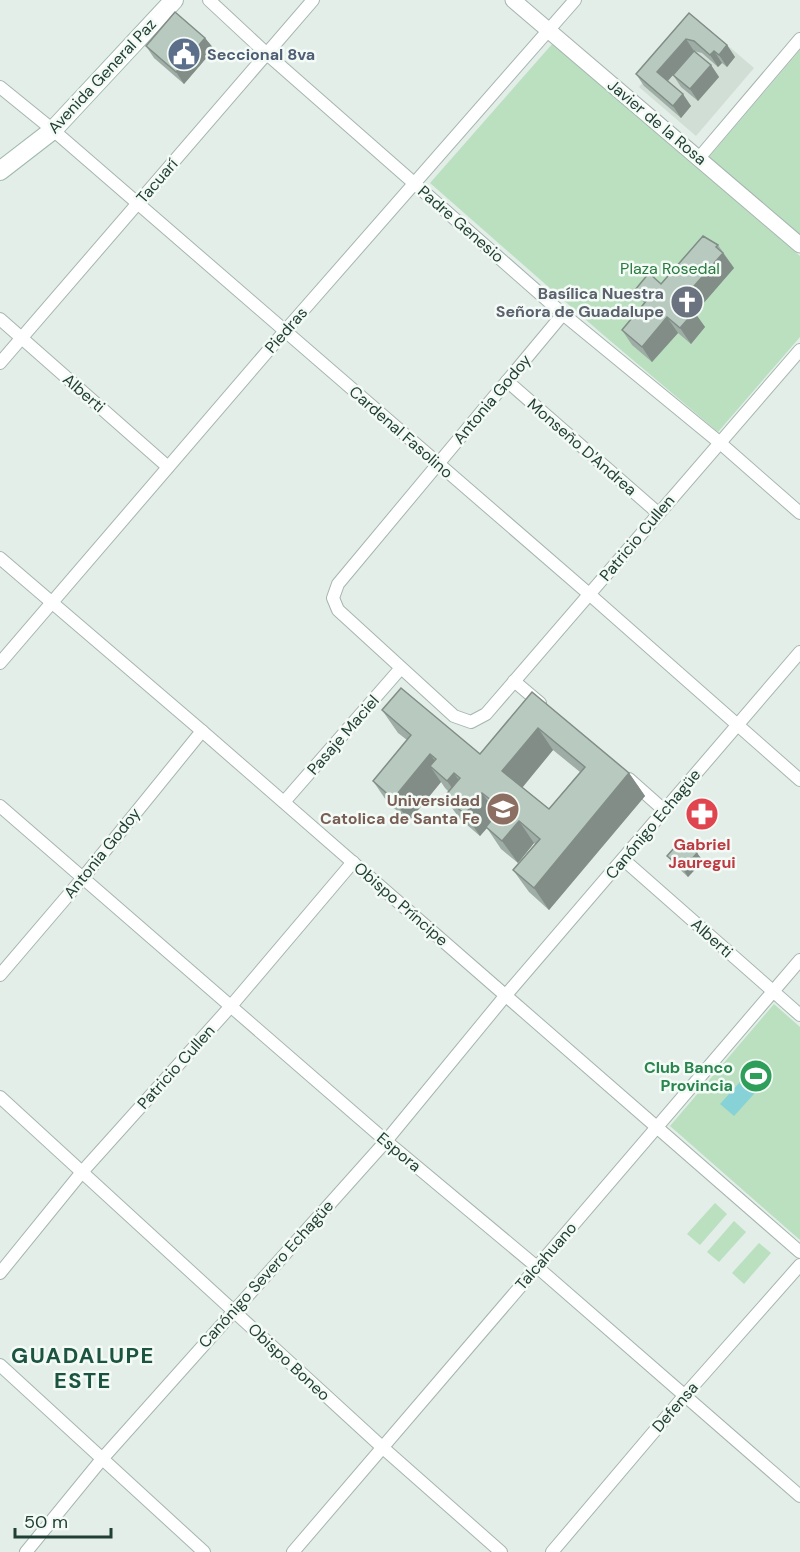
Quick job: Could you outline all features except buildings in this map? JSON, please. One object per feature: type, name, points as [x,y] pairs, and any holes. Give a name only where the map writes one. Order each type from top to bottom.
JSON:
[{"type":"main road","name":"Avenida General Paz","points":[[0,171],[53,130],[174,0]]},
{"type":"street","name":"Padre Genesio","points":[[209,0],[267,54],[563,314],[719,442],[800,513]]},
{"type":"street","name":"Tacuarí","points":[[0,363],[313,0]]},
{"type":"street","name":"Javier de la Rosa","points":[[513,0],[800,245]]},
{"type":"street","name":"Piedras","points":[[0,663],[285,331],[575,0]]},
{"type":"street","points":[[699,158],[800,39]]},
{"type":"street","name":"Cardenal Fasolino","points":[[0,87],[53,130],[589,594],[800,780]]},
{"type":"street","name":"Antonia Godoy","points":[[401,668],[338,610],[333,598],[338,584],[563,314]]},
{"type":"street","name":"Alberti","points":[[0,319],[168,467]]},
{"type":"street","name":"Patricio Cullen","points":[[401,668],[454,716],[471,722],[486,714],[800,350]]},
{"type":"street","name":"Monseño D'Andrea","points":[[507,381],[658,513]]},
{"type":"street","name":"Obispo Príncipe","points":[[0,558],[800,1252]]},
{"type":"street","name":"Canónigo Echagüe","points":[[506,995],[800,652]]},
{"type":"street","name":"Pasaje Maciel","points":[[284,802],[401,668]]},
{"type":"street","points":[[514,681],[549,711]]},
{"type":"street","name":"Antonia Godoy","points":[[0,975],[82,879],[202,731]]},
{"type":"street","points":[[621,772],[665,811]]},
{"type":"street","name":"Espora","points":[[0,806],[800,1496]]},
{"type":"street","name":"Alberti","points":[[624,860],[800,1015]]},
{"type":"street","name":"Patricio Cullen","points":[[0,1273],[82,1172],[231,1006],[353,862]]},
{"type":"street","name":"Talcahuano","points":[[293,1552],[800,960]]},
{"type":"street","name":"Canónigo Severo Echagüe","points":[[26,1552],[102,1459],[386,1141],[506,995]]},
{"type":"street","name":"Obispo Boneo","points":[[0,1097],[382,1448],[501,1552]]},
{"type":"street","name":"Defensa","points":[[552,1552],[685,1395],[800,1265]]},
{"type":"street","points":[[0,1365],[204,1552]]},
{"type":"shaded area","points":[[697,19],[754,68],[696,136],[639,87]]},
{"type":"green space","name":"Plaza Rosedal","points":[[553,43],[800,256],[800,337],[718,432],[430,183]]},
{"type":"green space","points":[[800,50],[800,236],[709,157]]},
{"type":"green space","name":"Club Banco Provincia","points":[[774,1004],[800,1027],[800,1240],[670,1126]]},
{"type":"green space","points":[[715,1203],[727,1214],[700,1245],[687,1234]]},
{"type":"green space","points":[[734,1221],[746,1232],[719,1262],[707,1252]]},
{"type":"green space","points":[[759,1243],[771,1253],[744,1284],[732,1273]]},
{"type":"water","points":[[750,1071],[764,1083],[734,1116],[720,1104]]},
{"type":"place","name":"Seccional 8va","points":[[184,54]]},
{"type":"place","name":"Basílica Nuestra Señora de Guadalupe","points":[[687,302]]},
{"type":"place","name":"Universidad Catolica de Santa Fe","points":[[503,809]]},
{"type":"place","name":"Gabriel Jauregui","points":[[702,814]]},
{"type":"place","name":"Club Banco Provincia","points":[[756,1076]]},
{"type":"district","name":"GUADALUPE ESTE","points":[[83,1368]]}]
